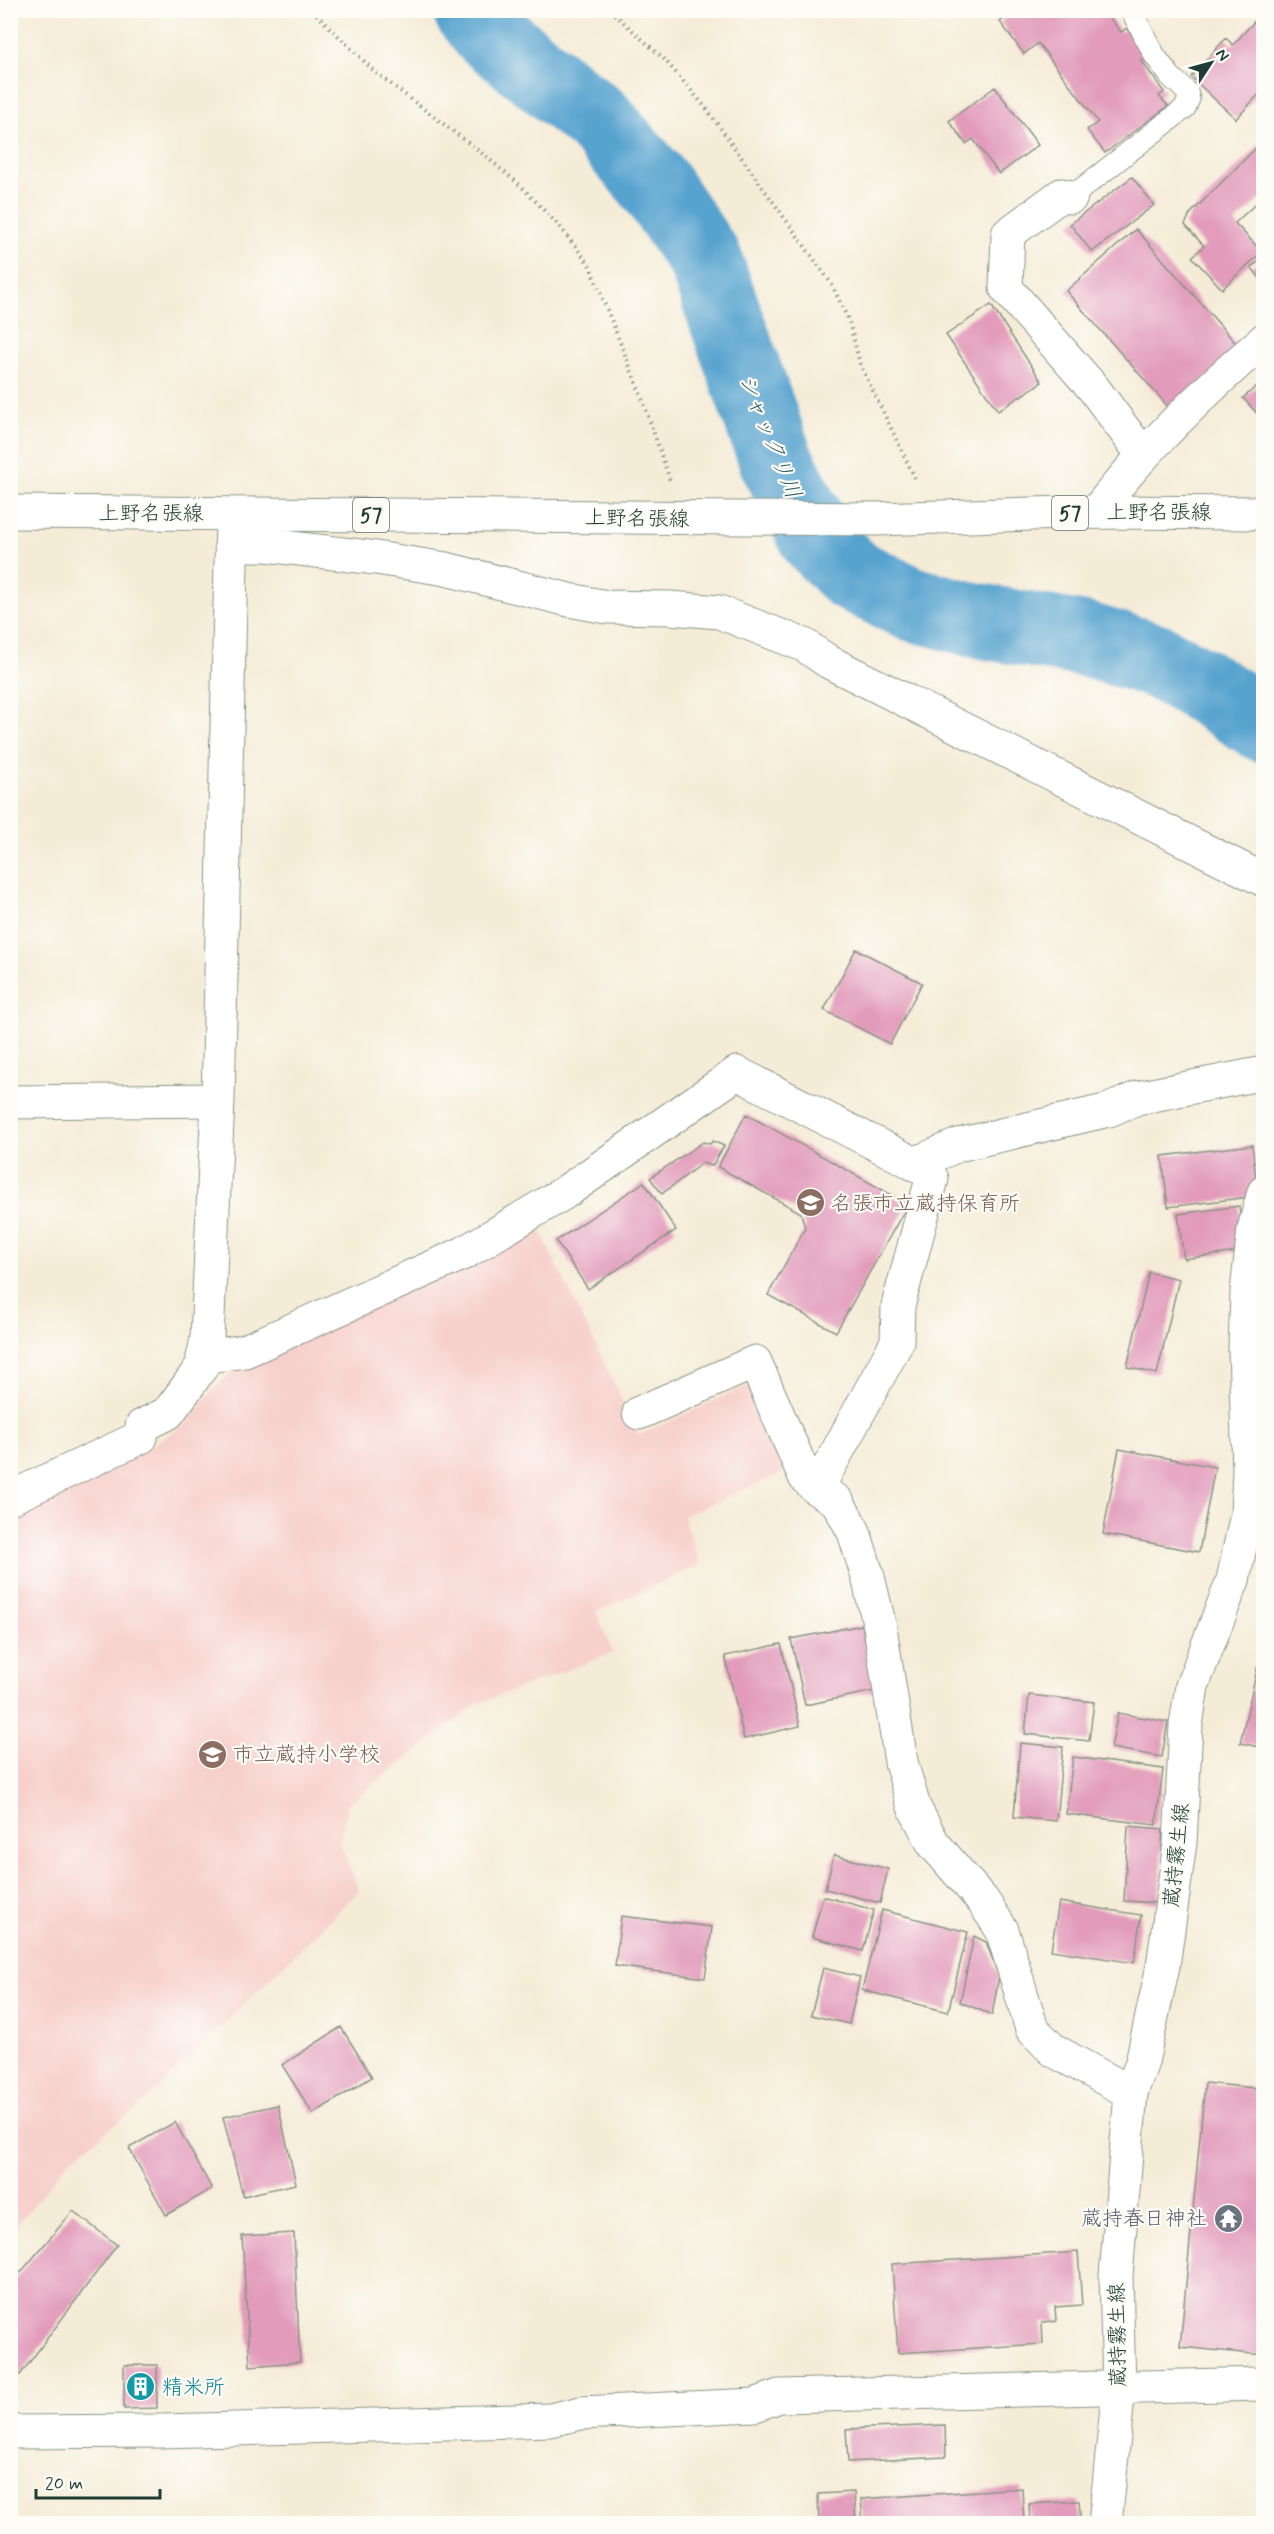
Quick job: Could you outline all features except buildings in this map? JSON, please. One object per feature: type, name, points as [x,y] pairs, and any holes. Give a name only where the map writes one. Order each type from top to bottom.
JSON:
[{"type":"street","points":[[1071,197],[1061,195],[1008,234],[1006,288],[1094,389],[1143,455]]},
{"type":"street","points":[[1096,512],[1143,455],[1232,367],[1263,340]]},
{"type":"street","name":"上野名張線","points":[[10,512],[232,529],[683,518],[934,519],[1096,512],[1263,513]]},
{"type":"street","points":[[10,1498],[141,1437],[142,1426],[168,1413],[202,1366],[207,1338],[218,1100],[232,529],[266,545],[422,565],[569,600],[607,606],[719,612],[804,645],[830,662],[1263,880]]},
{"type":"street","points":[[203,1357],[245,1351],[465,1253],[564,1193],[737,1073],[914,1164],[925,1170],[932,1179],[898,1306],[897,1342],[817,1489]]},
{"type":"street","points":[[914,1164],[958,1145],[1109,1110],[1137,1098],[1263,1073]]},
{"type":"street","points":[[10,1102],[218,1100]]},
{"type":"street","name":"蔵持霧生線","points":[[1105,2523],[1119,2387],[1116,2276],[1131,2093],[1142,2062],[1163,1966],[1180,1843],[1186,1725],[1192,1686],[1233,1580],[1247,1514],[1250,1471],[1245,1349],[1247,1292],[1254,1229],[1263,1192]]},
{"type":"street","points":[[639,1413],[755,1362],[805,1477],[817,1489],[837,1501],[854,1532],[880,1627],[901,1762],[919,1816],[933,1843],[983,1901],[1002,1930],[1032,2029],[1053,2050],[1131,2093]]},
{"type":"street","points":[[10,2432],[162,2431],[550,2420],[581,2413],[755,2405],[779,2396],[1263,2384]]},
{"type":"lane","points":[[1071,197],[1185,108],[1189,99],[1187,92],[1170,76],[1155,56],[1131,10]]},
{"type":"path","points":[[312,10],[375,72],[483,154],[521,186],[560,227],[589,264],[641,395],[683,518]]},
{"type":"path","points":[[610,10],[665,60],[706,108],[831,283],[849,321],[860,364],[934,519]]},
{"type":"shaded area","name":"市立蔵持小学校","points":[[537,1224],[639,1435],[751,1384],[787,1471],[683,1516],[700,1565],[596,1612],[613,1653],[477,1704],[348,1804],[339,1840],[359,1891],[148,2099],[69,2161],[11,2232],[11,1512],[146,1449],[187,1423],[204,1400],[235,1369]]},
{"type":"waterway","name":"シャックリ川","points":[[470,10],[487,32],[598,120],[654,184],[705,260],[776,460],[818,541],[852,575],[912,604],[975,620],[1087,640],[1155,660],[1198,683],[1264,725]]},
{"type":"place","name":"名張市立蔵持保育所","points":[[810,1203]]},
{"type":"place","name":"市立蔵持小学校","points":[[212,1754]]},
{"type":"place","name":"蔵持春日神社","points":[[1228,2218]]},
{"type":"place","name":"精米所","points":[[141,2387]]}]
